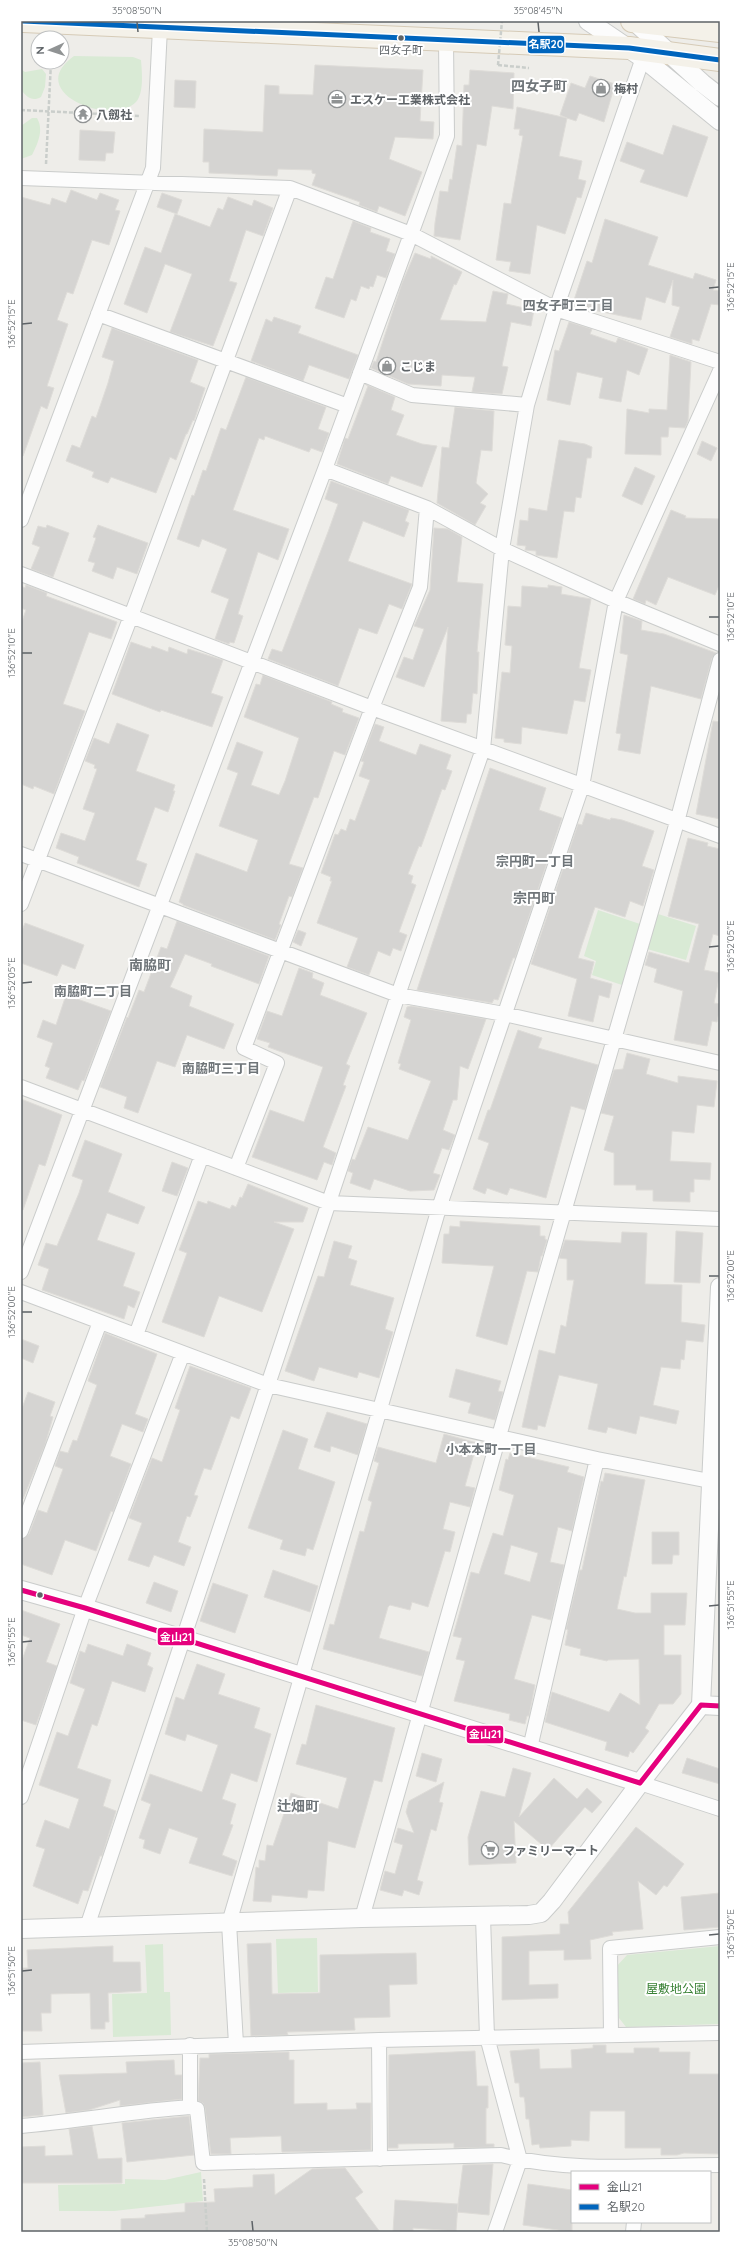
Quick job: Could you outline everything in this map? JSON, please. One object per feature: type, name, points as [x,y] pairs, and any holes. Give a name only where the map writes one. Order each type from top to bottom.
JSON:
[{"type":"main road","points":[[23,21],[446,41],[720,31]]},
{"type":"main road","points":[[642,33],[669,53],[720,60]]},
{"type":"street","points":[[588,21],[642,33],[720,121]]},
{"type":"street","points":[[21,520],[153,168],[160,28]]},
{"type":"street","points":[[87,1927],[398,995],[483,749],[502,549],[526,405],[642,33]]},
{"type":"street","points":[[21,1272],[325,469],[447,136],[446,41]]},
{"type":"street","points":[[669,53],[720,96]]},
{"type":"street","points":[[21,178],[290,188],[411,234],[556,309],[720,362]]},
{"type":"street","points":[[21,904],[131,616],[290,188]]},
{"type":"street","points":[[98,314],[348,406]]},
{"type":"street","points":[[236,2044],[229,1923],[439,1208],[582,786],[616,601],[720,370]]},
{"type":"street","points":[[360,374],[412,395],[526,405]]},
{"type":"street","points":[[325,469],[427,508],[502,549],[616,601],[720,644]]},
{"type":"street","points":[[236,1168],[277,1063],[244,1048],[372,708],[420,587],[427,508]]},
{"type":"street","points":[[21,574],[372,708],[677,822],[720,836]]},
{"type":"street","points":[[362,1918],[499,1436],[565,1213],[677,822],[720,660]]},
{"type":"street","points":[[21,854],[398,995],[504,1014],[720,1063]]},
{"type":"street","points":[[21,1087],[329,1203],[720,1219]]},
{"type":"street","points":[[136,1335],[202,1156]]},
{"type":"street","points":[[21,1929],[362,1918],[483,1917],[541,1913],[552,1901],[701,1704],[716,1483],[720,1287]]},
{"type":"street","points":[[21,1292],[268,1385],[596,1459],[716,1483]]},
{"type":"street","points":[[21,1531],[100,1322]]},
{"type":"street","points":[[21,1797],[85,1608],[183,1353]]},
{"type":"street","points":[[530,1748],[596,1459]]},
{"type":"street","points":[[21,1590],[85,1608],[720,1809]]},
{"type":"street","points":[[701,1704],[720,1706]]},
{"type":"street","points":[[483,1917],[487,2037],[520,2160],[495,2232]]},
{"type":"street","points":[[611,2035],[610,1948],[720,1937]]},
{"type":"street","points":[[21,2052],[190,2045],[487,2037],[720,2033]]},
{"type":"street","points":[[379,2040],[380,2159]]},
{"type":"street","points":[[190,2045],[190,2107]]},
{"type":"street","points":[[21,2126],[143,2110],[190,2107],[197,2109],[203,2163],[501,2155],[520,2160],[575,2166],[641,2169],[720,2165]]},
{"type":"path","points":[[502,21],[498,66],[529,68]]},
{"type":"path","points":[[45,179],[51,70]]},
{"type":"path","points":[[21,110],[155,116]]},
{"type":"path","points":[[203,2163],[207,2232]]},
{"type":"green space","points":[[74,56],[133,57],[141,60],[142,76],[139,98],[136,102],[125,109],[109,111],[93,108],[77,102],[65,93],[59,82],[61,70],[70,70],[70,60]]},
{"type":"green space","points":[[21,69],[25,72],[43,70],[46,74],[45,87],[41,97],[32,99],[25,95],[21,90]]},
{"type":"green space","points":[[32,118],[37,118],[39,123],[39,136],[32,155],[21,159],[21,126]]},
{"type":"green space","points":[[598,910],[640,924],[622,985],[592,975],[596,961],[584,956]]},
{"type":"green space","points":[[658,914],[696,926],[686,960],[647,949]]},
{"type":"green space","points":[[317,1938],[318,1992],[278,1993],[276,1939]]},
{"type":"green space","points":[[163,1944],[164,1992],[170,1992],[171,2035],[113,2037],[112,1994],[147,1993],[145,1945]]},
{"type":"green space","name":"屋敷地公園","points":[[720,1946],[720,2024],[626,2027],[619,2018],[616,1967],[627,1955]]},
{"type":"green space","points":[[201,2172],[203,2201],[114,2211],[59,2211],[58,2185],[125,2184],[125,2179],[165,2180]]},
{"type":"building","points":[[315,65],[423,70],[420,121],[434,122],[433,139],[395,137],[389,159],[422,172],[405,216],[379,206],[377,212],[359,205],[360,202],[312,185],[316,174],[312,173],[312,170],[278,169],[277,176],[209,173],[209,162],[203,162],[204,129],[263,132],[265,85],[279,86],[279,94],[313,95]]},
{"type":"building","points":[[470,70],[514,73],[513,109],[492,106],[486,146],[477,144],[460,240],[434,236],[440,191],[448,192],[450,179],[452,180],[457,145],[462,146],[464,85],[469,85]]},
{"type":"building","points":[[590,76],[615,84],[604,122],[579,113],[576,121],[560,115],[571,83],[585,88]]},
{"type":"building","points":[[175,80],[196,81],[195,108],[174,107]]},
{"type":"building","points":[[517,107],[567,118],[559,156],[582,161],[578,179],[586,181],[581,198],[577,197],[565,234],[537,225],[530,274],[509,271],[511,262],[496,260],[504,203],[511,204],[523,136],[519,135],[520,129],[514,129]]},
{"type":"building","points":[[673,125],[708,137],[687,197],[640,182],[645,170],[620,161],[627,142],[663,155]]},
{"type":"building","points":[[80,130],[115,132],[113,153],[106,153],[105,161],[79,160]]},
{"type":"building","points":[[71,190],[97,200],[100,193],[119,200],[115,210],[120,211],[109,245],[92,240],[73,294],[67,292],[57,320],[68,324],[47,386],[54,388],[47,409],[41,406],[23,456],[21,456],[21,197],[50,205],[52,198],[66,203]]},
{"type":"building","points":[[162,193],[182,200],[177,214],[157,207]]},
{"type":"building","points":[[228,197],[252,206],[254,200],[273,208],[263,236],[246,230],[229,281],[237,283],[213,346],[170,332],[192,274],[165,264],[147,313],[124,304],[145,247],[161,253],[175,214],[210,227],[218,208],[223,210]]},
{"type":"building","points":[[605,219],[658,237],[648,265],[693,279],[695,273],[716,280],[713,290],[720,291],[720,305],[711,304],[699,341],[692,339],[692,344],[670,337],[680,307],[672,305],[673,280],[665,303],[646,297],[641,320],[574,306],[576,301],[574,300],[587,261],[592,263]]},
{"type":"building","points":[[353,221],[371,228],[370,232],[390,239],[386,251],[395,254],[386,278],[377,275],[373,287],[370,286],[369,289],[361,286],[356,301],[351,299],[344,318],[315,308],[326,277],[333,279]]},
{"type":"building","points":[[415,253],[431,259],[431,256],[462,272],[456,285],[454,284],[440,320],[486,322],[493,291],[508,294],[506,304],[534,310],[531,326],[511,322],[502,366],[508,367],[502,394],[472,392],[475,377],[442,375],[441,386],[408,384],[371,368],[374,361],[376,362],[402,283]]},
{"type":"building","points":[[274,317],[301,326],[298,333],[358,355],[349,379],[309,365],[303,381],[251,361],[266,319],[272,322]]},
{"type":"building","points":[[569,322],[592,329],[590,334],[616,343],[618,338],[648,349],[639,375],[627,370],[621,402],[599,398],[603,378],[577,372],[570,405],[547,400],[555,350],[559,351]]},
{"type":"building","points":[[112,328],[198,360],[190,382],[205,388],[194,421],[193,420],[186,434],[176,460],[170,457],[156,493],[111,477],[108,483],[92,477],[94,472],[66,461],[72,445],[80,448],[92,416],[96,418],[114,361],[102,357]]},
{"type":"building","points":[[670,355],[691,362],[688,421],[685,428],[669,427],[668,437],[661,437],[661,455],[625,454],[627,409],[649,413],[649,409],[667,410]]},
{"type":"building","points":[[246,377],[326,407],[318,429],[329,433],[322,452],[311,448],[309,452],[265,436],[264,440],[259,438],[233,510],[289,529],[278,560],[258,552],[238,614],[243,616],[234,643],[230,642],[229,644],[215,639],[229,599],[211,592],[227,549],[202,539],[199,547],[177,539],[192,495],[194,496],[203,470],[206,471],[221,428],[226,430]]},
{"type":"building","points":[[365,384],[395,397],[391,410],[404,415],[396,435],[422,444],[437,446],[422,487],[391,476],[388,484],[337,464],[345,438],[348,439],[368,386]]},
{"type":"building","points":[[455,407],[494,411],[492,451],[481,450],[476,483],[488,494],[480,503],[486,506],[475,525],[437,503],[442,447],[449,448]]},
{"type":"building","points":[[559,440],[585,444],[592,447],[591,458],[587,458],[581,498],[576,497],[574,512],[564,511],[557,558],[536,555],[536,551],[525,550],[526,546],[517,545],[520,520],[528,521],[529,508],[547,511]]},
{"type":"building","points":[[702,441],[717,448],[711,461],[697,454]]},
{"type":"building","points":[[635,467],[655,476],[642,505],[622,496]]},
{"type":"building","points":[[331,481],[409,510],[405,521],[409,523],[404,537],[363,521],[348,561],[412,584],[402,609],[389,604],[377,634],[359,628],[338,686],[268,659],[272,649],[282,652],[338,504],[325,499]]},
{"type":"building","points":[[671,510],[686,516],[685,518],[720,519],[720,583],[715,595],[668,577],[656,605],[646,600],[645,604],[633,599]]},
{"type":"building","points":[[47,525],[69,533],[53,577],[31,569],[40,547],[32,544],[38,526],[46,528]]},
{"type":"building","points":[[98,525],[148,543],[137,574],[117,567],[113,579],[92,571],[95,563],[88,561],[96,538],[93,537]]},
{"type":"building","points":[[434,528],[448,529],[462,537],[457,582],[483,584],[477,652],[479,652],[477,694],[473,693],[471,714],[467,714],[466,723],[441,721],[448,627],[424,687],[396,677],[404,657],[413,660],[424,629],[414,626],[430,590]]},
{"type":"building","points":[[26,585],[47,593],[46,596],[117,622],[111,639],[89,632],[63,704],[85,711],[54,794],[34,786],[33,789],[21,784],[21,624],[26,610],[21,608],[21,586],[25,588]]},
{"type":"building","points":[[548,585],[562,587],[561,594],[591,599],[579,668],[591,670],[585,702],[574,700],[567,734],[522,727],[521,744],[504,742],[504,739],[495,738],[502,672],[510,673],[512,646],[505,645],[508,606],[521,607],[522,586],[548,588]]},
{"type":"building","points":[[624,615],[642,621],[641,630],[664,634],[716,653],[712,658],[701,699],[651,686],[640,754],[618,750],[621,734],[616,733],[628,655],[620,653]]},
{"type":"building","points":[[131,642],[151,649],[152,646],[168,652],[169,647],[187,654],[188,649],[223,660],[211,693],[223,697],[212,727],[161,710],[160,712],[112,694]]},
{"type":"building","points":[[263,675],[332,702],[331,704],[343,709],[342,712],[359,718],[345,755],[334,751],[318,798],[314,797],[289,864],[303,868],[292,897],[289,896],[275,940],[183,905],[179,902],[196,853],[247,872],[258,840],[219,826],[238,773],[227,769],[237,742],[263,752],[251,785],[279,795],[285,781],[299,738],[244,717],[256,684],[260,685]]},
{"type":"building","points":[[713,721],[720,722],[720,819],[696,814]]},
{"type":"building","points":[[117,723],[149,735],[136,771],[175,785],[173,791],[175,791],[168,812],[155,807],[136,860],[147,864],[139,887],[77,863],[79,857],[56,848],[61,833],[85,841],[95,813],[83,809],[97,769],[94,768],[95,765],[85,761],[94,738],[109,744]]},
{"type":"building","points":[[375,724],[384,727],[379,741],[416,755],[420,744],[451,755],[446,769],[452,771],[445,790],[442,789],[421,847],[419,846],[408,874],[413,876],[411,883],[416,885],[399,932],[407,935],[401,951],[393,948],[390,956],[378,951],[369,975],[347,967],[358,938],[317,923],[332,881],[330,881],[331,877],[321,873],[335,834],[338,835],[341,829],[346,831],[350,819],[355,821],[370,780],[359,776],[364,762],[361,761]]},
{"type":"building","points":[[490,768],[546,788],[539,810],[562,818],[515,958],[513,958],[498,1000],[494,999],[492,1003],[417,990]]},
{"type":"building","points":[[586,813],[610,820],[611,818],[622,820],[654,831],[642,866],[654,870],[643,906],[630,901],[625,917],[595,907],[582,945],[578,958],[594,962],[590,978],[612,984],[609,998],[599,995],[593,1022],[568,1016],[577,979],[531,964],[578,824],[582,825]]},
{"type":"building","points":[[688,838],[708,843],[707,846],[720,849],[720,936],[713,934],[704,970],[720,973],[714,1003],[720,1004],[720,1007],[717,1022],[712,1021],[707,1046],[674,1040],[683,991],[654,982],[657,969],[645,965],[649,952],[689,963],[699,924],[668,916]]},
{"type":"building","points":[[177,921],[269,956],[259,984],[211,966],[212,964],[185,954],[170,987],[192,996],[189,1006],[234,1024],[224,1049],[187,1035],[175,1067],[157,1061],[138,1113],[124,1108],[127,1097],[100,1087],[139,990],[144,992],[161,947],[167,949]]},
{"type":"building","points":[[25,923],[84,945],[75,969],[62,964],[57,976],[21,963],[21,933]]},
{"type":"building","points":[[298,930],[306,933],[301,946],[293,942]]},
{"type":"building","points":[[299,968],[313,973],[312,978],[324,983],[320,995],[367,1013],[346,1064],[350,1066],[343,1085],[346,1086],[323,1147],[336,1153],[332,1165],[324,1162],[317,1180],[252,1157],[270,1110],[304,1122],[323,1067],[268,1047],[270,1043],[257,1039],[267,1011],[282,1016]]},
{"type":"building","points":[[66,995],[111,1011],[84,1081],[82,1080],[78,1090],[46,1078],[50,1068],[45,1066],[53,1043],[37,1037],[43,1020],[56,1025]]},
{"type":"building","points":[[411,1006],[486,1019],[468,1069],[460,1066],[457,1100],[453,1100],[443,1130],[455,1135],[449,1150],[442,1148],[433,1173],[440,1175],[434,1190],[410,1191],[374,1179],[370,1190],[350,1183],[353,1173],[348,1171],[352,1159],[355,1160],[368,1127],[408,1140],[431,1081],[399,1069],[401,1064],[398,1063],[411,1020],[404,1017],[407,1007]]},
{"type":"building","points":[[518,1030],[542,1038],[538,1048],[598,1065],[585,1110],[571,1106],[546,1198],[510,1188],[507,1195],[487,1188],[485,1194],[473,1189],[489,1143],[478,1139],[488,1110],[490,1110]]},
{"type":"building","points":[[627,1053],[650,1059],[646,1074],[678,1083],[678,1076],[717,1081],[714,1107],[697,1105],[694,1133],[672,1131],[670,1161],[711,1163],[710,1180],[694,1179],[694,1192],[690,1192],[690,1202],[653,1201],[653,1190],[636,1190],[636,1185],[614,1185],[614,1153],[604,1150],[614,1116],[601,1113],[614,1070],[623,1069]]},
{"type":"building","points":[[21,1099],[62,1115],[45,1166],[39,1164],[23,1210],[21,1210]]},
{"type":"building","points":[[85,1140],[122,1154],[108,1192],[145,1207],[138,1224],[107,1213],[97,1240],[135,1253],[123,1286],[140,1292],[134,1308],[128,1305],[124,1319],[42,1290],[49,1269],[38,1265],[46,1243],[57,1246],[79,1193],[83,1180],[72,1176]]},
{"type":"building","points":[[172,1162],[188,1168],[177,1196],[162,1191]]},
{"type":"building","points":[[248,1184],[308,1208],[303,1222],[274,1222],[294,1229],[262,1312],[219,1296],[204,1337],[162,1322],[187,1253],[179,1250],[198,1201],[207,1204],[208,1201],[230,1209],[232,1205],[236,1207]]},
{"type":"building","points":[[460,1221],[540,1226],[540,1236],[545,1236],[545,1239],[547,1240],[541,1256],[538,1272],[527,1271],[507,1345],[476,1336],[494,1266],[442,1263],[444,1234],[449,1234],[450,1226],[460,1227]]},
{"type":"building","points":[[676,1231],[703,1233],[700,1283],[674,1282]]},
{"type":"building","points":[[622,1232],[647,1233],[645,1284],[682,1285],[681,1322],[705,1325],[703,1342],[686,1340],[684,1360],[681,1359],[680,1369],[661,1367],[653,1405],[679,1411],[676,1424],[640,1416],[636,1434],[608,1427],[606,1433],[588,1429],[598,1384],[559,1375],[545,1427],[538,1425],[537,1430],[522,1427],[539,1350],[555,1354],[561,1325],[566,1327],[574,1280],[567,1280],[567,1259],[559,1258],[565,1240],[621,1243]]},
{"type":"building","points":[[334,1241],[352,1246],[348,1258],[357,1261],[350,1285],[394,1298],[385,1329],[393,1332],[379,1378],[359,1372],[357,1378],[319,1367],[314,1381],[285,1371],[318,1276],[324,1277]]},
{"type":"building","points":[[105,1333],[157,1354],[135,1414],[148,1419],[143,1432],[122,1424],[110,1456],[131,1464],[113,1512],[111,1511],[96,1551],[65,1540],[52,1575],[21,1564],[21,1539],[29,1534],[38,1510],[47,1513],[63,1469],[55,1466],[60,1451],[68,1453],[73,1440],[77,1441],[97,1385],[88,1381]]},
{"type":"building","points":[[21,1339],[39,1346],[33,1363],[21,1358]]},
{"type":"building","points":[[190,1366],[251,1388],[239,1419],[231,1416],[211,1470],[204,1468],[194,1495],[198,1496],[190,1517],[187,1516],[178,1542],[191,1547],[184,1566],[154,1555],[149,1567],[128,1560],[142,1523],[129,1518],[152,1458],[162,1462],[180,1410],[175,1408]]},
{"type":"building","points":[[456,1369],[501,1381],[498,1391],[503,1392],[495,1420],[468,1413],[471,1403],[449,1397]]},
{"type":"building","points":[[28,1392],[55,1402],[50,1416],[53,1417],[45,1445],[23,1499],[21,1499],[21,1411]]},
{"type":"building","points":[[327,1412],[367,1424],[358,1455],[331,1446],[330,1452],[314,1447]]},
{"type":"building","points":[[283,1430],[308,1439],[298,1469],[335,1482],[313,1550],[307,1548],[305,1556],[280,1549],[283,1540],[248,1528]]},
{"type":"building","points":[[444,1434],[477,1443],[465,1486],[475,1488],[470,1507],[450,1502],[443,1529],[455,1532],[450,1552],[445,1551],[428,1607],[412,1602],[410,1610],[390,1605],[388,1607],[379,1638],[429,1652],[422,1676],[323,1649],[330,1624],[334,1625],[360,1531],[364,1532],[372,1502],[368,1500],[379,1463],[374,1461],[378,1447],[436,1463]]},
{"type":"building","points":[[510,1453],[569,1467],[567,1472],[584,1477],[572,1531],[558,1527],[550,1562],[564,1565],[551,1620],[532,1615],[514,1679],[535,1685],[529,1716],[527,1716],[525,1724],[509,1720],[510,1714],[454,1701],[465,1661],[456,1659],[462,1638],[453,1636],[471,1572],[479,1574],[493,1533],[503,1536],[514,1495],[499,1490],[506,1459],[508,1460]],"holes":[[[511,1545],[538,1553],[530,1582],[504,1574]]]},
{"type":"building","points":[[605,1473],[645,1480],[626,1577],[624,1576],[617,1609],[635,1613],[651,1613],[651,1593],[687,1593],[685,1625],[664,1625],[664,1655],[681,1655],[681,1694],[673,1704],[659,1704],[645,1728],[649,1731],[633,1753],[630,1751],[628,1757],[605,1750],[607,1742],[545,1722],[552,1692],[609,1712],[620,1693],[640,1705],[639,1659],[607,1661],[580,1655],[581,1649],[565,1645],[568,1630],[566,1629],[580,1570],[582,1570],[601,1481],[603,1482]]},
{"type":"building","points":[[652,1532],[679,1532],[679,1555],[673,1555],[672,1564],[652,1564]]},
{"type":"building","points":[[273,1570],[318,1586],[310,1612],[264,1597]]},
{"type":"building","points":[[154,1582],[178,1591],[171,1612],[146,1603]]},
{"type":"building","points":[[213,1583],[248,1595],[235,1633],[200,1621]]},
{"type":"building","points":[[21,1610],[60,1624],[46,1662],[57,1666],[36,1725],[21,1720],[21,1663],[30,1638],[21,1635]]},
{"type":"building","points":[[88,1644],[123,1656],[127,1644],[151,1653],[147,1665],[153,1668],[145,1692],[112,1681],[97,1726],[92,1724],[77,1768],[111,1780],[103,1806],[116,1811],[102,1856],[100,1856],[88,1891],[83,1890],[78,1904],[33,1886],[45,1849],[36,1846],[45,1820],[69,1829],[79,1799],[39,1785],[57,1732],[68,1736],[85,1689],[70,1683],[80,1651],[85,1653]]},
{"type":"building","points":[[197,1664],[225,1674],[218,1694],[260,1708],[254,1728],[271,1734],[257,1782],[231,1773],[222,1799],[236,1804],[230,1824],[233,1825],[222,1855],[237,1861],[232,1876],[189,1863],[198,1838],[169,1828],[160,1854],[143,1848],[145,1840],[139,1838],[151,1804],[141,1800],[150,1774],[202,1792],[218,1745],[187,1734],[185,1741],[165,1734],[176,1697],[184,1700]]},
{"type":"building","points":[[316,1705],[395,1728],[382,1782],[374,1780],[355,1848],[328,1841],[324,1891],[308,1890],[307,1898],[272,1895],[271,1902],[253,1901],[256,1867],[259,1868],[259,1860],[265,1861],[267,1845],[273,1846],[291,1793],[338,1809],[347,1778],[296,1764],[302,1744],[306,1745]]},
{"type":"building","points":[[422,1753],[442,1759],[436,1782],[416,1776]]},
{"type":"building","points":[[687,1758],[720,1769],[720,1784],[682,1773]]},
{"type":"building","points":[[513,1768],[531,1773],[519,1817],[554,1778],[577,1799],[587,1788],[602,1802],[592,1813],[585,1807],[548,1850],[514,1821],[516,1863],[469,1865],[468,1837],[481,1791],[505,1797]]},
{"type":"building","points":[[444,1782],[439,1802],[443,1803],[436,1831],[431,1829],[417,1880],[423,1882],[419,1895],[404,1890],[402,1896],[380,1890],[385,1871],[395,1874],[403,1845],[394,1842],[398,1828],[414,1833],[406,1812],[409,1801]]},
{"type":"building","points":[[636,1827],[684,1864],[667,1887],[664,1885],[656,1895],[638,1881],[643,1929],[612,1932],[613,1935],[590,1940],[591,1959],[564,1960],[564,1950],[529,1951],[529,1985],[558,1984],[558,1998],[502,2000],[502,1937],[560,1934],[560,1924],[569,1924],[568,1912]]},
{"type":"building","points":[[720,1893],[720,1927],[684,1930],[681,1897]]},
{"type":"building","points":[[271,1943],[272,1994],[320,1993],[320,1955],[416,1953],[417,1984],[389,1985],[390,2017],[354,2018],[355,2030],[287,2032],[288,2035],[251,2036],[247,1944]]},
{"type":"building","points":[[113,1946],[113,1962],[140,1962],[141,1991],[108,1993],[109,2022],[105,2022],[105,2029],[91,2029],[90,1993],[51,1994],[51,2013],[41,2013],[42,2031],[21,2031],[21,1968],[28,1968],[27,1950]]},
{"type":"building","points":[[593,2045],[606,2045],[606,2053],[634,2053],[634,2048],[659,2048],[659,2052],[690,2052],[689,2074],[720,2074],[720,2154],[684,2153],[677,2155],[661,2155],[661,2148],[625,2148],[625,2111],[590,2111],[589,2141],[571,2140],[571,2146],[540,2148],[539,2144],[532,2145],[529,2119],[526,2119],[524,2097],[520,2097],[519,2083],[515,2083],[510,2051],[539,2049],[540,2069],[572,2068],[571,2050],[593,2048]]},
{"type":"building","points":[[475,2051],[477,2086],[488,2086],[488,2108],[486,2108],[486,2144],[494,2144],[494,2147],[454,2148],[454,2143],[398,2144],[398,2148],[388,2148],[389,2055]]},
{"type":"building","points":[[289,2052],[289,2060],[294,2060],[294,2104],[327,2103],[327,2110],[357,2109],[356,2103],[371,2103],[371,2150],[282,2152],[281,2136],[230,2138],[231,2154],[211,2154],[205,2108],[203,2103],[198,2101],[200,2058],[209,2058],[209,2054]]},
{"type":"building","points":[[174,2060],[175,2075],[182,2075],[182,2099],[120,2106],[120,2100],[89,2110],[66,2113],[59,2075],[127,2073],[126,2062]]},
{"type":"building","points":[[40,2062],[43,2115],[21,2117],[21,2063]]},
{"type":"building","points":[[189,2116],[194,2155],[127,2162],[122,2123]]},
{"type":"building","points":[[92,2126],[98,2159],[122,2158],[122,2183],[22,2183],[21,2147],[45,2146],[45,2156],[73,2155],[69,2129]]},
{"type":"building","points":[[493,2164],[489,2215],[457,2212],[463,2165]]},
{"type":"building","points":[[345,2168],[363,2192],[355,2198],[380,2232],[121,2232],[121,2219],[145,2218],[145,2215],[185,2212],[185,2203],[215,2202],[214,2189],[253,2187],[253,2175],[274,2174],[275,2195],[312,2169]]},
{"type":"building","points":[[528,2184],[571,2190],[572,2232],[523,2225]]},
{"type":"building","points":[[395,2200],[458,2204],[456,2231],[413,2228],[413,2232],[393,2232]]},
{"type":"transit line","name":"名駅20","points":[[23,21],[629,48],[720,60]]},
{"type":"transit line","name":"金山21","points":[[21,1590],[85,1608],[640,1783]]},
{"type":"transit line","name":"金山21","points":[[640,1783],[701,1705],[720,1706]]},
{"type":"place","name":"四女子町","points":[[401,38]]},
{"type":"place","name":"梅村","points":[[601,88]]},
{"type":"place","name":"エスケー工業株式会社","points":[[337,99]]},
{"type":"place","name":"八劔社","points":[[83,114]]},
{"type":"place","name":"こじま","points":[[387,366]]},
{"type":"place","name":"ファミリーマート","points":[[490,1850]]},
{"type":"district","name":"四女子町","points":[[539,86]]},
{"type":"district","name":"四女子町三丁目","points":[[568,305]]},
{"type":"district","name":"宗円町一丁目","points":[[535,861]]},
{"type":"district","name":"宗円町","points":[[534,898]]},
{"type":"district","name":"南脇町","points":[[150,965]]},
{"type":"district","name":"南脇町二丁目","points":[[93,991]]},
{"type":"district","name":"南脇町三丁目","points":[[221,1068]]},
{"type":"district","name":"小本本町一丁目","points":[[491,1449]]},
{"type":"district","name":"辻畑町","points":[[298,1806]]}]
